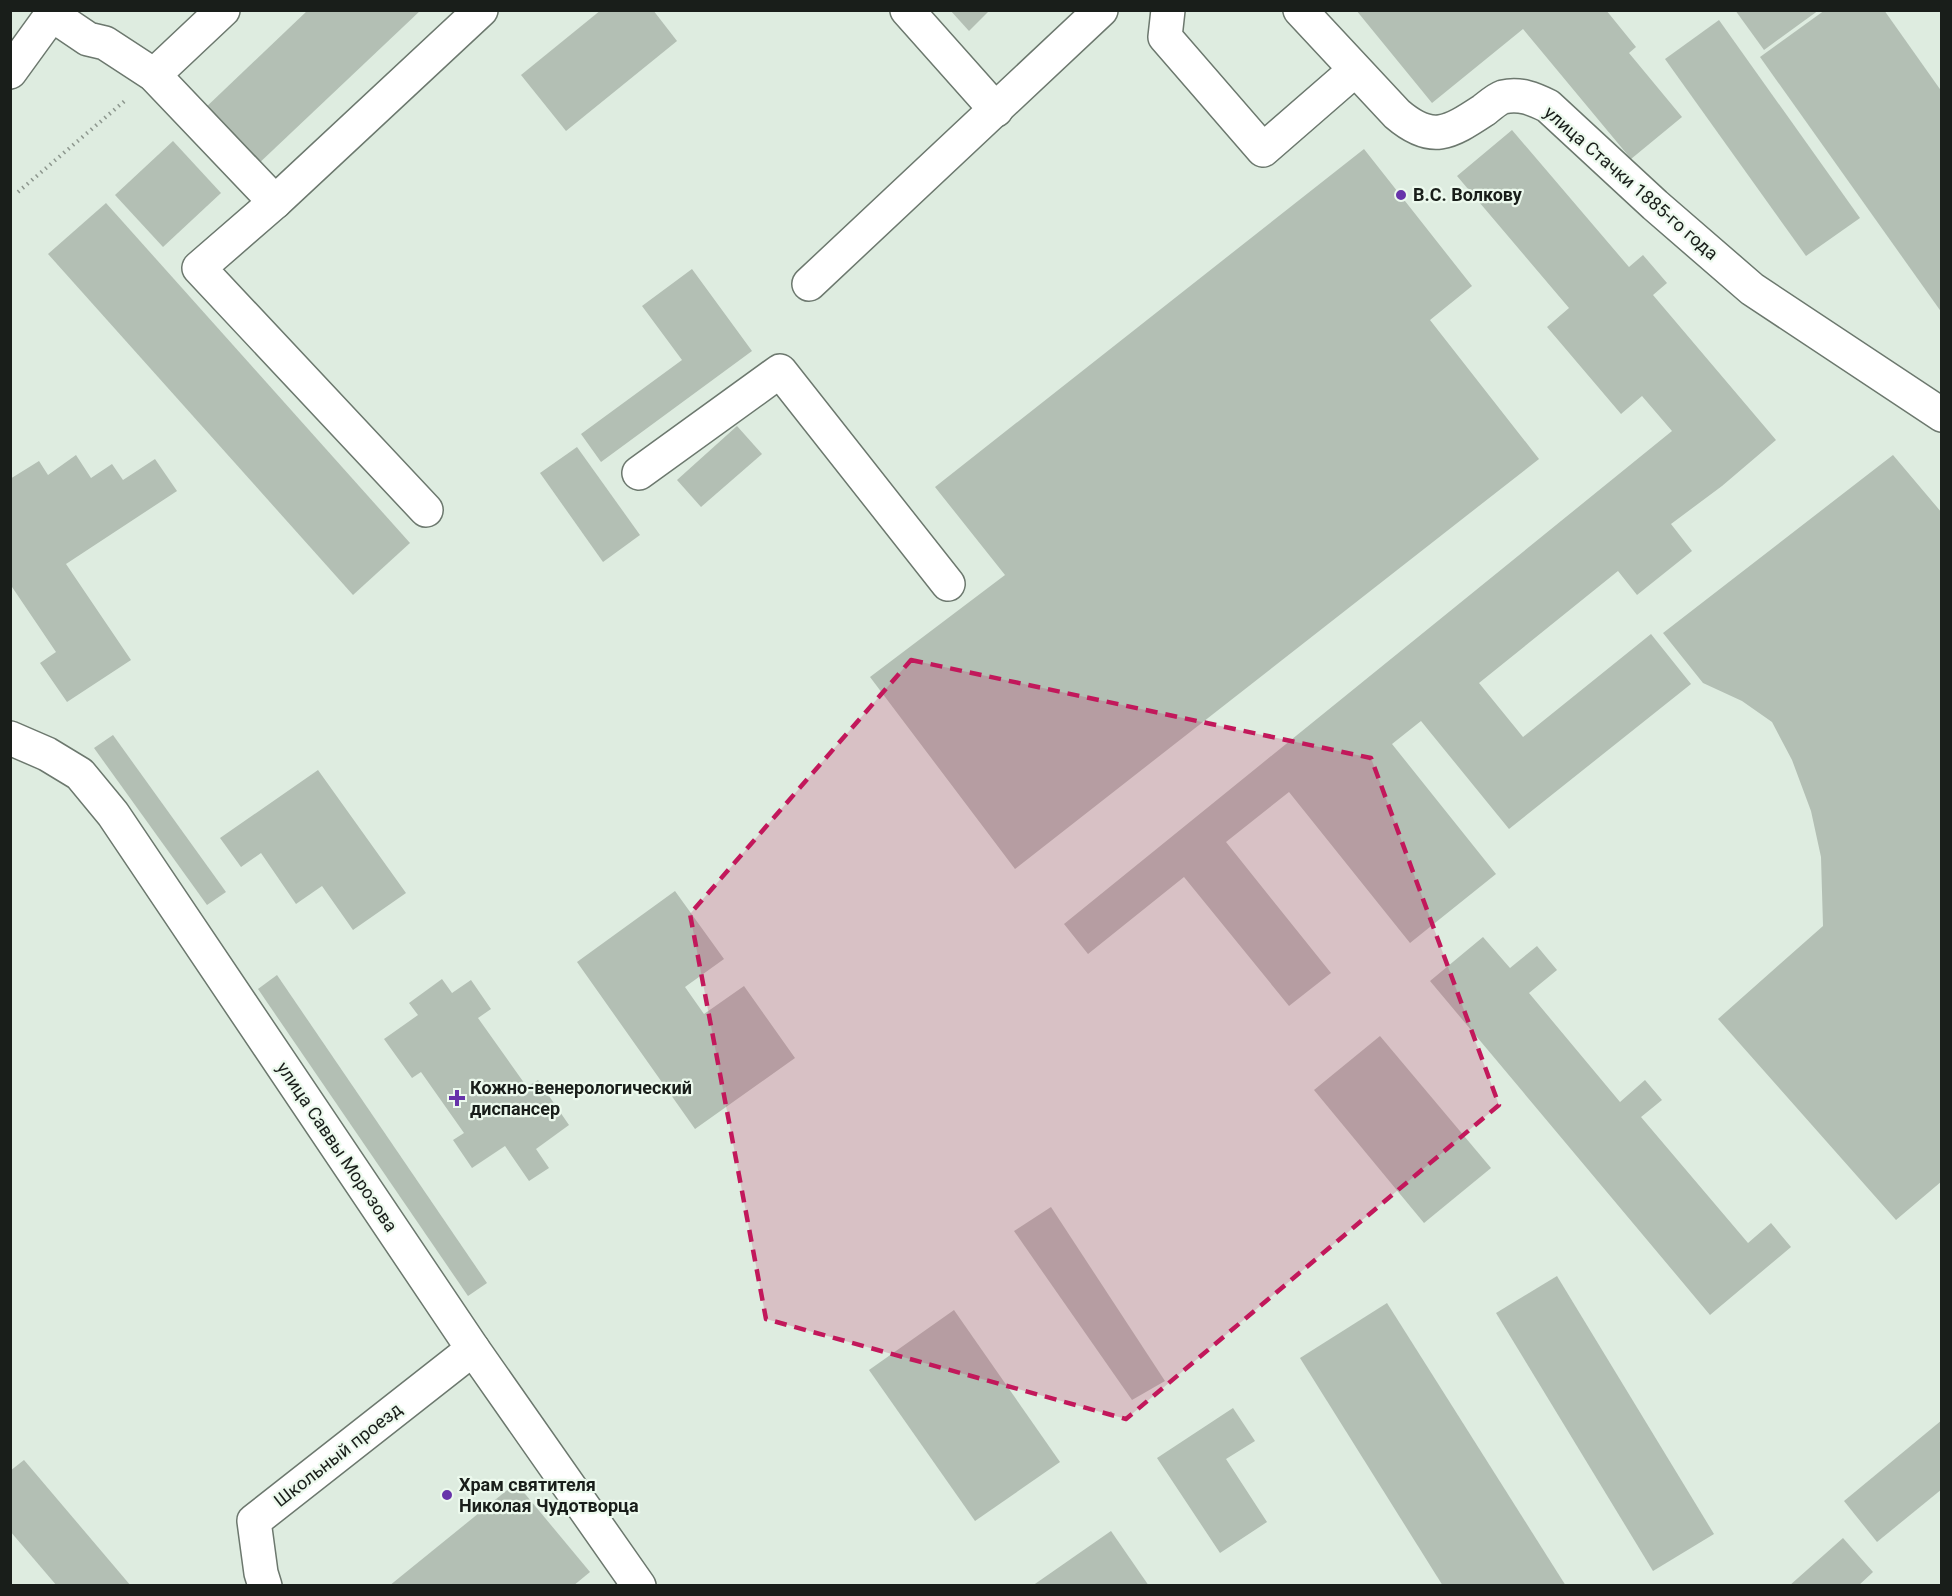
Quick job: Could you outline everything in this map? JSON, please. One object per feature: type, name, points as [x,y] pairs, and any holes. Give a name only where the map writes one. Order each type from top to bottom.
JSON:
[{"type":"street","points":[[154,75],[224,10]]},
{"type":"street","points":[[426,510],[199,268],[275,202],[481,10]]},
{"type":"street","points":[[907,10],[996,110]]},
{"type":"street","points":[[809,284],[1101,10]]},
{"type":"street","points":[[1168,10],[1165,37],[1263,150],[1355,70]]},
{"type":"street","name":"улица Стачки 1885-го года","points":[[1300,10],[1397,114],[1412,127],[1431,133],[1453,130],[1502,97],[1529,97],[1548,106],[1752,289],[1941,415]]},
{"type":"street","points":[[10,72],[53,12],[88,39],[105,43],[154,75],[275,202]]},
{"type":"street","points":[[639,474],[780,371],[948,584]]},
{"type":"street","name":"улица Саввы Морозова","points":[[10,738],[47,754],[80,774],[113,814],[474,1349],[639,1586]]},
{"type":"street","name":"Школьный проезд","points":[[265,1586],[254,1521],[474,1349]]},
{"type":"path","points":[[18,192],[154,75]]},
{"type":"highlighted area","points":[[911,660],[1371,758],[1499,1105],[1126,1419],[766,1319],[690,914]]},
{"type":"building","points":[[308,10],[421,10],[255,167],[202,111]]},
{"type":"building","points":[[601,10],[653,10],[677,41],[566,131],[521,75]]},
{"type":"building","points":[[950,10],[990,10],[969,31]]},
{"type":"building","points":[[1356,10],[1606,10],[1636,47],[1629,53],[1682,117],[1631,159],[1523,29],[1432,103]]},
{"type":"building","points":[[1735,10],[1819,10],[1764,50]]},
{"type":"building","points":[[1825,10],[1884,10],[1942,92],[1942,313],[1760,57]]},
{"type":"building","points":[[1719,20],[1860,218],[1806,256],[1665,59]]},
{"type":"building","points":[[1512,130],[1629,267],[1643,255],[1667,283],[1653,295],[1776,440],[1722,486],[1671,524],[1692,551],[1637,595],[1618,571],[1479,683],[1523,737],[1651,634],[1691,684],[1509,829],[1421,721],[1392,744],[1496,874],[1410,943],[1289,792],[1226,842],[1331,973],[1289,1006],[1184,877],[1088,954],[1064,924],[1672,431],[1642,396],[1621,414],[1547,327],[1569,308],[1457,176]]},
{"type":"building","points":[[173,141],[221,193],[163,247],[115,195]]},
{"type":"building","points":[[1364,149],[1472,286],[1430,320],[1539,459],[1015,869],[870,677],[1005,575],[935,487]]},
{"type":"building","points":[[106,203],[410,543],[353,595],[48,254]]},
{"type":"building","points":[[692,269],[752,351],[601,462],[581,434],[682,360],[642,306]]},
{"type":"building","points":[[737,426],[762,454],[701,507],[677,480]]},
{"type":"building","points":[[577,447],[640,535],[603,562],[540,473]]},
{"type":"building","points":[[76,455],[91,478],[112,464],[123,480],[155,459],[177,491],[66,564],[131,660],[67,702],[40,663],[56,652],[10,584],[10,479],[39,461],[48,475]]},
{"type":"building","points":[[1893,455],[1942,513],[1942,1181],[1896,1220],[1718,1019],[1823,926],[1821,857],[1811,811],[1792,760],[1772,722],[1742,701],[1703,683],[1663,633]]},
{"type":"building","points":[[113,735],[226,892],[207,905],[94,748]]},
{"type":"building","points":[[318,770],[406,893],[353,930],[322,886],[296,904],[261,853],[241,867],[220,838]]},
{"type":"building","points":[[675,891],[724,959],[685,987],[704,1014],[744,986],[795,1058],[695,1129],[577,962]]},
{"type":"building","points":[[1483,937],[1510,968],[1537,946],[1557,970],[1529,993],[1620,1102],[1645,1080],[1662,1100],[1641,1117],[1748,1243],[1771,1223],[1791,1247],[1710,1315],[1430,981]]},
{"type":"building","points":[[277,975],[487,1283],[468,1296],[258,989]]},
{"type":"building","points":[[442,979],[452,993],[471,980],[491,1009],[478,1018],[527,1087],[538,1080],[569,1125],[536,1149],[549,1168],[529,1181],[505,1146],[472,1168],[453,1140],[464,1133],[421,1072],[412,1078],[384,1039],[418,1015],[409,1003]]},
{"type":"building","points":[[1380,1036],[1491,1168],[1424,1223],[1314,1090]]},
{"type":"building","points":[[1051,1207],[1165,1381],[1132,1400],[1014,1231]]},
{"type":"building","points":[[1557,1276],[1714,1534],[1653,1571],[1496,1313]]},
{"type":"building","points":[[1387,1303],[1566,1586],[1443,1586],[1300,1358]]},
{"type":"building","points":[[954,1310],[1060,1462],[975,1521],[869,1370]]},
{"type":"building","points":[[1233,1408],[1255,1441],[1226,1459],[1267,1522],[1220,1553],[1157,1458]]},
{"type":"building","points":[[1942,1420],[1942,1489],[1877,1542],[1844,1501]]},
{"type":"building","points":[[24,1460],[131,1586],[57,1586],[10,1531],[10,1471]]},
{"type":"building","points":[[516,1483],[590,1572],[573,1586],[389,1586]]},
{"type":"building","points":[[1111,1531],[1149,1586],[1032,1586]]},
{"type":"building","points":[[1843,1538],[1873,1572],[1858,1586],[1789,1586]]},
{"type":"place","name":"В.С. Волкову","points":[[1401,195]]},
{"type":"place","name":"Кожно-венерологический диспансер","points":[[457,1098]]},
{"type":"place","name":"Храм святителя Николая Чудотворца","points":[[447,1495]]}]
